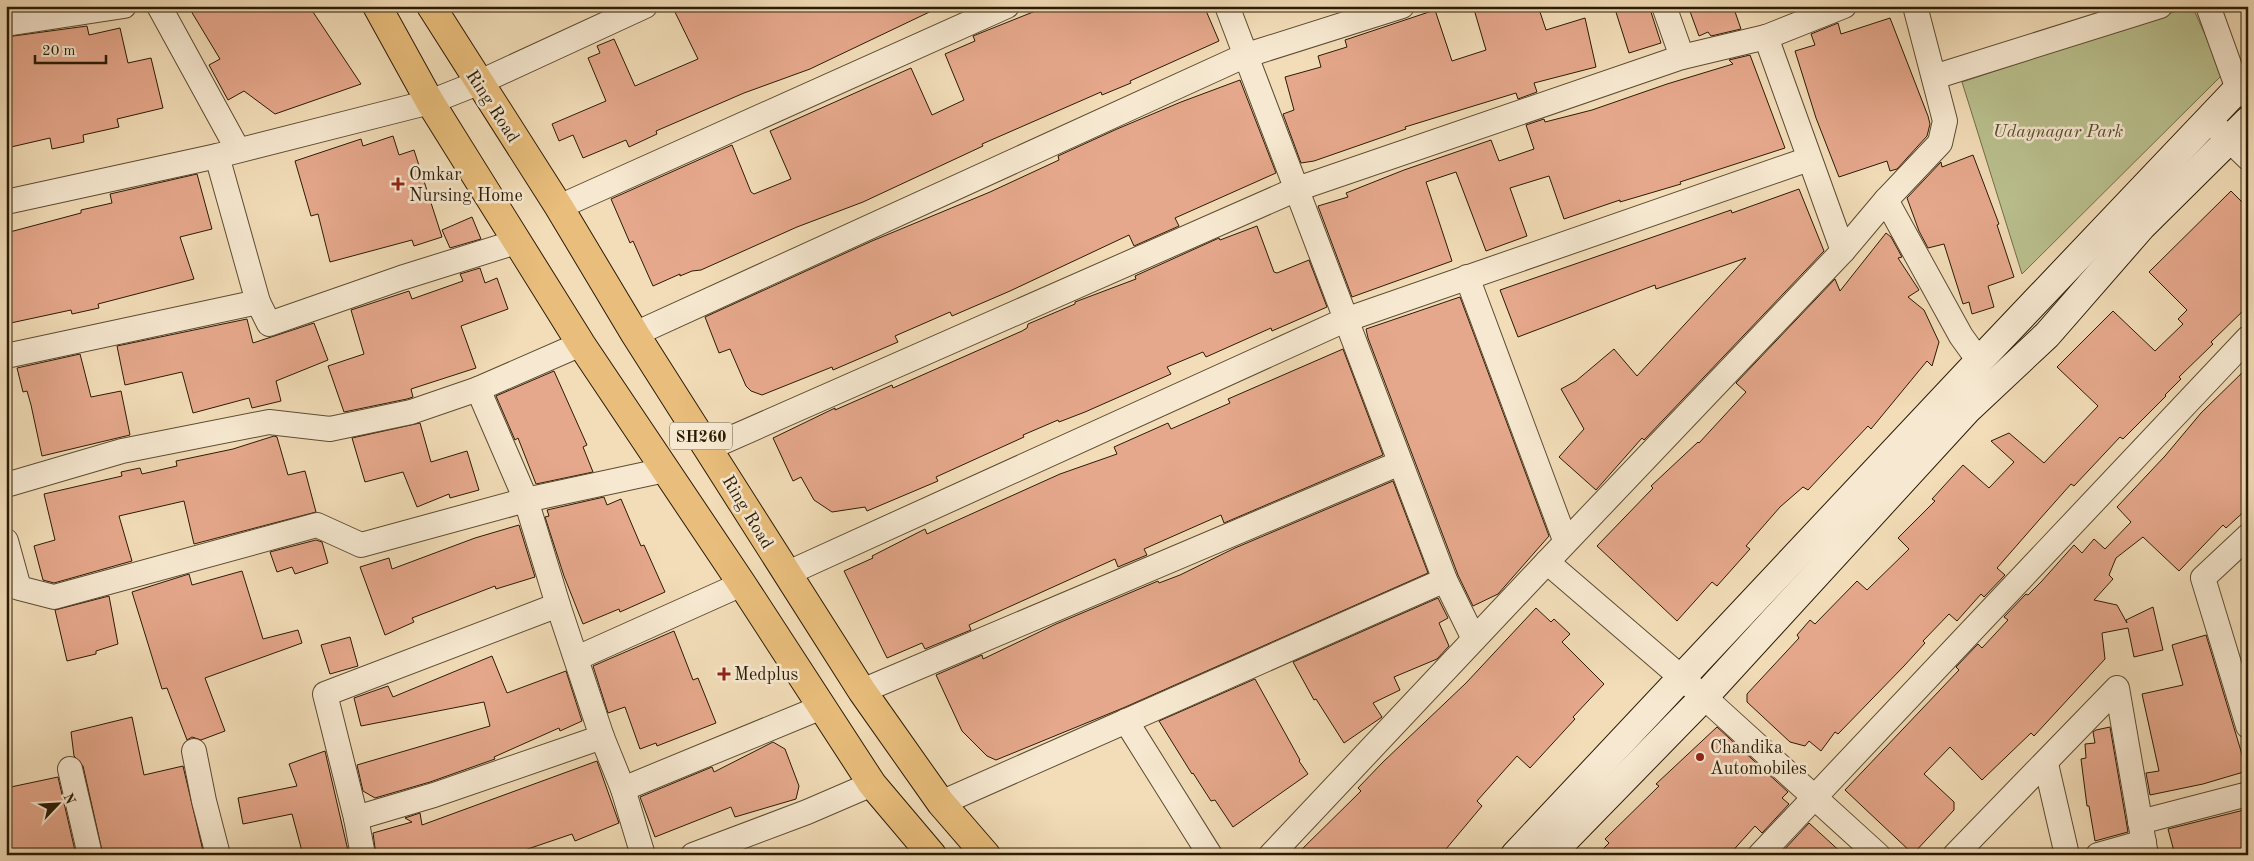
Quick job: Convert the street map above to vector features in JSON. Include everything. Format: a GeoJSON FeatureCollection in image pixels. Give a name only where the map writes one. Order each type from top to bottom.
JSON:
{"type":"FeatureCollection","features":[{"type":"Feature","properties":{"kind":"highway","name":"SH260"},"geometry":{"type":"LineString","coordinates":[[377,6],[430,102],[581,344],[742,584],[872,784],[932,855]]}},
{"type":"Feature","properties":{"kind":"highway","name":"Ring Road"},"geometry":{"type":"LineString","coordinates":[[431,6],[478,83],[559,207],[635,334],[862,692],[941,803],[986,855]]}},
{"type":"Feature","properties":{"kind":"main road"},"geometry":{"type":"LineString","coordinates":[[1516,855],[1979,361],[2208,120],[2244,88]]}},
{"type":"Feature","properties":{"kind":"main road"},"geometry":{"type":"LineString","coordinates":[[1550,855],[1704,697],[1967,410],[2047,335],[2142,226],[2242,140]]}},
{"type":"Feature","properties":{"kind":"street"},"geometry":{"type":"LineString","coordinates":[[6,24],[124,6]]}},
{"type":"Feature","properties":{"kind":"street"},"geometry":{"type":"LineString","coordinates":[[159,6],[227,153],[258,302],[269,324],[401,278],[516,242]]}},
{"type":"Feature","properties":{"kind":"street"},"geometry":{"type":"LineString","coordinates":[[6,202],[227,153],[430,102],[478,83],[645,6]]}},
{"type":"Feature","properties":{"kind":"street"},"geometry":{"type":"LineString","coordinates":[[559,207],[1007,6]]}},
{"type":"Feature","properties":{"kind":"street"},"geometry":{"type":"LineString","coordinates":[[1226,6],[1445,580],[1474,639]]}},
{"type":"Feature","properties":{"kind":"street"},"geometry":{"type":"LineString","coordinates":[[635,334],[1244,56],[1402,6]]}},
{"type":"Feature","properties":{"kind":"street"},"geometry":{"type":"LineString","coordinates":[[1664,6],[1682,57]]}},
{"type":"Feature","properties":{"kind":"street"},"geometry":{"type":"LineString","coordinates":[[709,448],[1297,189],[1682,57],[1766,36],[1810,12],[1844,6]]}},
{"type":"Feature","properties":{"kind":"street"},"geometry":{"type":"LineString","coordinates":[[1271,855],[1565,540],[1843,251],[1886,200],[1940,143],[1945,121],[1915,6]]}},
{"type":"Feature","properties":{"kind":"street"},"geometry":{"type":"LineString","coordinates":[[1934,77],[2160,6]]}},
{"type":"Feature","properties":{"kind":"street"},"geometry":{"type":"LineString","coordinates":[[2208,6],[2244,88]]}},
{"type":"Feature","properties":{"kind":"street"},"geometry":{"type":"LineString","coordinates":[[1766,36],[1843,251]]}},
{"type":"Feature","properties":{"kind":"street"},"geometry":{"type":"LineString","coordinates":[[2208,120],[2242,140]]}},
{"type":"Feature","properties":{"kind":"street"},"geometry":{"type":"LineString","coordinates":[[786,574],[1345,320],[1809,160]]}},
{"type":"Feature","properties":{"kind":"street"},"geometry":{"type":"LineString","coordinates":[[1886,200],[1961,336],[1979,361]]}},
{"type":"Feature","properties":{"kind":"street"},"geometry":{"type":"LineString","coordinates":[[1467,277],[1565,540]]}},
{"type":"Feature","properties":{"kind":"street"},"geometry":{"type":"LineString","coordinates":[[6,356],[258,302]]}},
{"type":"Feature","properties":{"kind":"street"},"geometry":{"type":"LineString","coordinates":[[1760,855],[2248,338]]}},
{"type":"Feature","properties":{"kind":"street"},"geometry":{"type":"LineString","coordinates":[[6,485],[122,451],[270,422],[330,429],[412,412],[478,389],[581,344]]}},
{"type":"Feature","properties":{"kind":"street"},"geometry":{"type":"LineString","coordinates":[[478,389],[526,500],[558,605],[602,737],[623,789],[641,854]]}},
{"type":"Feature","properties":{"kind":"street"},"geometry":{"type":"LineString","coordinates":[[862,692],[1400,463]]}},
{"type":"Feature","properties":{"kind":"street"},"geometry":{"type":"LineString","coordinates":[[6,541],[13,589],[54,597],[316,525],[361,545],[526,500],[665,470]]}},
{"type":"Feature","properties":{"kind":"street"},"geometry":{"type":"LineString","coordinates":[[2248,536],[2203,578],[2248,726]]}},
{"type":"Feature","properties":{"kind":"street"},"geometry":{"type":"LineString","coordinates":[[1546,562],[1704,697],[1878,855]]}},
{"type":"Feature","properties":{"kind":"street"},"geometry":{"type":"LineString","coordinates":[[941,803],[1445,580]]}},
{"type":"Feature","properties":{"kind":"street"},"geometry":{"type":"LineString","coordinates":[[577,658],[742,584]]}},
{"type":"Feature","properties":{"kind":"street"},"geometry":{"type":"LineString","coordinates":[[362,855],[356,818],[326,694],[558,605]]}},
{"type":"Feature","properties":{"kind":"street"},"geometry":{"type":"LineString","coordinates":[[1956,855],[2046,764],[2117,688],[2143,840]]}},
{"type":"Feature","properties":{"kind":"street"},"geometry":{"type":"LineString","coordinates":[[623,789],[822,707]]}},
{"type":"Feature","properties":{"kind":"street"},"geometry":{"type":"LineString","coordinates":[[1126,721],[1210,855]]}},
{"type":"Feature","properties":{"kind":"street"},"geometry":{"type":"LineString","coordinates":[[356,818],[434,795],[602,737]]}},
{"type":"Feature","properties":{"kind":"street"},"geometry":{"type":"LineString","coordinates":[[194,751],[218,855]]}},
{"type":"Feature","properties":{"kind":"street"},"geometry":{"type":"LineString","coordinates":[[2046,764],[2067,855]]}},
{"type":"Feature","properties":{"kind":"street"},"geometry":{"type":"LineString","coordinates":[[70,769],[90,855]]}},
{"type":"Feature","properties":{"kind":"street"},"geometry":{"type":"LineString","coordinates":[[693,855],[798,816],[872,784]]}},
{"type":"Feature","properties":{"kind":"street"},"geometry":{"type":"LineString","coordinates":[[2098,855],[2143,840],[2248,794]]}},
{"type":"Feature","properties":{"kind":"green space","name":"Udaynagar Park"},"geometry":{"type":"Polygon","coordinates":[[[2192,6],[2223,74],[2022,274],[1962,82],[2192,6]]]}},
{"type":"Feature","properties":{"kind":"building"},"geometry":{"type":"Polygon","coordinates":[[[188,6],[309,6],[361,84],[275,114],[244,91],[228,100],[209,65],[220,59],[188,6]]]}},
{"type":"Feature","properties":{"kind":"building"},"geometry":{"type":"Polygon","coordinates":[[[672,6],[942,6],[810,69],[744,93],[656,131],[657,134],[629,147],[626,140],[583,158],[573,135],[559,141],[552,124],[606,101],[588,58],[600,53],[597,46],[614,39],[635,86],[698,59],[672,6]]]}},
{"type":"Feature","properties":{"kind":"building"},"geometry":{"type":"Polygon","coordinates":[[[1048,6],[1204,6],[1219,41],[1130,81],[1131,83],[1102,95],[1101,92],[982,144],[983,146],[863,202],[797,227],[701,270],[692,271],[680,276],[680,274],[653,286],[633,241],[630,243],[611,199],[732,145],[751,192],[754,194],[791,179],[770,131],[911,68],[932,115],[964,100],[945,54],[975,41],[973,36],[1048,6]]]}},
{"type":"Feature","properties":{"kind":"building"},"geometry":{"type":"Polygon","coordinates":[[[1473,6],[1538,6],[1546,30],[1585,18],[1596,67],[1534,83],[1537,92],[1518,99],[1516,93],[1405,127],[1406,129],[1314,161],[1301,163],[1283,114],[1294,110],[1285,77],[1321,67],[1318,56],[1347,47],[1345,40],[1435,10],[1452,61],[1486,50],[1473,6]]]}},
{"type":"Feature","properties":{"kind":"building"},"geometry":{"type":"Polygon","coordinates":[[[1614,6],[1649,6],[1661,43],[1629,53],[1614,6]]]}},
{"type":"Feature","properties":{"kind":"building"},"geometry":{"type":"Polygon","coordinates":[[[1688,6],[1733,6],[1741,29],[1711,36],[1708,32],[1699,36],[1688,6]]]}},
{"type":"Feature","properties":{"kind":"building"},"geometry":{"type":"Polygon","coordinates":[[[1890,18],[1928,116],[1930,124],[1927,136],[1897,169],[1890,171],[1887,161],[1839,177],[1816,118],[1795,51],[1815,45],[1811,34],[1838,23],[1841,34],[1890,18]]]}},
{"type":"Feature","properties":{"kind":"building"},"geometry":{"type":"Polygon","coordinates":[[[87,26],[89,35],[120,28],[128,63],[151,58],[163,108],[117,119],[119,127],[83,135],[84,142],[52,149],[50,138],[11,147],[6,123],[6,37],[87,26]]]}},
{"type":"Feature","properties":{"kind":"building"},"geometry":{"type":"Polygon","coordinates":[[[1750,55],[1785,148],[1680,182],[1681,184],[1620,202],[1620,200],[1564,219],[1549,176],[1510,188],[1527,236],[1486,251],[1456,172],[1426,182],[1452,261],[1352,297],[1318,206],[1348,197],[1346,193],[1404,170],[1491,140],[1499,161],[1534,149],[1526,125],[1544,119],[1545,122],[1592,110],[1733,64],[1729,60],[1750,55]]]}},
{"type":"Feature","properties":{"kind":"building"},"geometry":{"type":"Polygon","coordinates":[[[1240,80],[1276,173],[1175,218],[1179,226],[1134,246],[1129,235],[1010,291],[952,316],[950,312],[895,336],[898,342],[833,370],[832,367],[762,395],[751,391],[746,386],[730,349],[719,353],[705,317],[872,241],[990,192],[1059,160],[1058,156],[1117,129],[1240,80]]]}},
{"type":"Feature","properties":{"kind":"building"},"geometry":{"type":"Polygon","coordinates":[[[393,136],[399,155],[414,150],[442,237],[414,246],[412,240],[330,262],[318,214],[311,216],[295,161],[361,139],[363,146],[393,136]]]}},
{"type":"Feature","properties":{"kind":"building"},"geometry":{"type":"Polygon","coordinates":[[[1973,155],[1999,224],[1997,225],[2014,277],[1988,286],[1994,307],[1972,314],[1969,302],[1963,304],[1944,244],[1928,248],[1919,231],[1907,198],[1941,162],[1942,167],[1973,155]]]}},
{"type":"Feature","properties":{"kind":"building"},"geometry":{"type":"Polygon","coordinates":[[[197,174],[212,229],[180,237],[194,279],[98,304],[99,308],[72,314],[71,310],[6,324],[6,233],[81,213],[81,210],[112,203],[110,194],[197,174]]]}},
{"type":"Feature","properties":{"kind":"building"},"geometry":{"type":"Polygon","coordinates":[[[1799,189],[1824,251],[1644,440],[1642,438],[1596,490],[1559,457],[1584,429],[1561,389],[1576,381],[1614,349],[1637,376],[1746,258],[1656,289],[1655,285],[1518,337],[1500,290],[1731,210],[1732,213],[1799,189]]]}},
{"type":"Feature","properties":{"kind":"building"},"geometry":{"type":"Polygon","coordinates":[[[2231,191],[2248,208],[2248,306],[2179,377],[2181,379],[2166,396],[2123,439],[2120,437],[2074,486],[2071,484],[1997,568],[2005,575],[1984,597],[1981,594],[1957,621],[1949,614],[1923,641],[1925,643],[1904,666],[1838,734],[1835,732],[1821,751],[1809,741],[1805,746],[1790,742],[1747,702],[1747,694],[1799,638],[1797,635],[1810,620],[1815,624],[1857,581],[1867,590],[1909,549],[1898,538],[1935,501],[1932,499],[1963,465],[1989,488],[2014,462],[1991,441],[2009,433],[2044,463],[2098,406],[2057,367],[2113,311],[2155,351],[2183,324],[2178,319],[2187,310],[2149,272],[2231,191]]]}},
{"type":"Feature","properties":{"kind":"building"},"geometry":{"type":"Polygon","coordinates":[[[472,217],[481,239],[450,248],[442,230],[472,217]]]}},
{"type":"Feature","properties":{"kind":"building"},"geometry":{"type":"Polygon","coordinates":[[[1257,226],[1274,272],[1277,273],[1309,260],[1327,307],[1272,331],[1271,328],[1206,357],[1203,352],[1167,367],[1171,374],[1085,412],[1059,422],[1058,420],[1023,435],[1024,437],[936,477],[938,481],[867,511],[865,507],[832,512],[814,500],[801,477],[793,481],[773,438],[835,408],[835,410],[892,385],[893,388],[1022,331],[1027,328],[1028,324],[1075,304],[1075,302],[1136,279],[1135,276],[1219,238],[1220,240],[1257,226]]]}},
{"type":"Feature","properties":{"kind":"building"},"geometry":{"type":"Polygon","coordinates":[[[1886,233],[1891,237],[1902,257],[1898,258],[1919,290],[1908,297],[1924,310],[1939,342],[1932,366],[1927,361],[1871,429],[1868,426],[1808,490],[1803,487],[1780,507],[1746,546],[1750,549],[1717,586],[1712,582],[1677,621],[1597,546],[1653,488],[1651,486],[1699,443],[1746,392],[1736,383],[1835,279],[1840,291],[1886,233]]]}},
{"type":"Feature","properties":{"kind":"building"},"geometry":{"type":"Polygon","coordinates":[[[480,268],[485,283],[497,278],[508,309],[461,326],[476,368],[411,389],[413,397],[407,399],[344,412],[328,366],[364,354],[351,310],[409,291],[412,299],[463,281],[460,274],[480,268]]]}},
{"type":"Feature","properties":{"kind":"building"},"geometry":{"type":"Polygon","coordinates":[[[1460,297],[1549,536],[1498,594],[1473,606],[1458,575],[1366,329],[1460,297]]]}},
{"type":"Feature","properties":{"kind":"building"},"geometry":{"type":"Polygon","coordinates":[[[247,319],[253,343],[314,323],[328,360],[276,381],[281,401],[252,408],[249,398],[193,413],[182,372],[125,385],[117,346],[247,319]]]}},
{"type":"Feature","properties":{"kind":"building"},"geometry":{"type":"Polygon","coordinates":[[[1343,349],[1383,455],[1224,523],[1221,515],[1144,549],[1147,555],[1118,567],[1115,559],[969,625],[971,630],[925,649],[922,643],[887,658],[844,571],[873,558],[872,556],[925,529],[927,534],[1060,474],[1117,454],[1114,447],[1168,423],[1171,429],[1230,403],[1228,399],[1343,349]]]}},
{"type":"Feature","properties":{"kind":"building"},"geometry":{"type":"Polygon","coordinates":[[[80,354],[91,397],[121,391],[130,435],[42,456],[31,405],[27,391],[23,392],[17,368],[80,354]]]}},
{"type":"Feature","properties":{"kind":"building"},"geometry":{"type":"Polygon","coordinates":[[[2248,367],[2248,508],[2226,528],[2223,525],[2179,571],[2143,537],[2116,558],[2109,575],[2113,579],[2094,600],[2117,605],[2127,623],[2126,620],[2153,607],[2163,650],[2134,657],[2128,628],[2102,633],[2105,659],[2034,736],[2031,733],[1982,780],[1950,747],[1924,774],[1954,802],[1954,810],[1913,854],[1845,790],[1959,670],[1956,667],[1978,644],[1982,648],[2008,620],[2004,617],[2026,594],[2028,595],[2041,582],[2074,545],[2082,553],[2094,539],[2105,549],[2131,522],[2117,507],[2165,456],[2201,413],[2248,367]]]}},
{"type":"Feature","properties":{"kind":"building"},"geometry":{"type":"Polygon","coordinates":[[[554,371],[587,445],[583,447],[593,472],[536,484],[518,438],[515,440],[496,396],[554,371]]]}},
{"type":"Feature","properties":{"kind":"building"},"geometry":{"type":"Polygon","coordinates":[[[420,423],[431,462],[467,451],[479,490],[450,498],[449,494],[417,507],[403,472],[365,482],[352,438],[420,423]]]}},
{"type":"Feature","properties":{"kind":"building"},"geometry":{"type":"Polygon","coordinates":[[[274,436],[277,437],[288,475],[305,471],[316,512],[194,544],[184,501],[119,516],[132,561],[54,583],[43,580],[34,546],[55,540],[44,494],[122,476],[121,472],[140,468],[142,474],[177,466],[176,461],[233,449],[274,436]]]}},
{"type":"Feature","properties":{"kind":"building"},"geometry":{"type":"Polygon","coordinates":[[[1393,481],[1428,573],[1123,708],[996,760],[987,756],[962,731],[936,675],[982,655],[983,659],[1056,624],[1158,581],[1159,583],[1180,575],[1235,548],[1393,481]]]}},
{"type":"Feature","properties":{"kind":"building"},"geometry":{"type":"Polygon","coordinates":[[[604,497],[607,505],[621,499],[641,546],[644,545],[665,592],[620,612],[619,609],[583,624],[564,576],[545,517],[549,516],[547,510],[604,497]]]}},
{"type":"Feature","properties":{"kind":"building"},"geometry":{"type":"Polygon","coordinates":[[[519,525],[535,577],[496,589],[495,586],[412,618],[414,622],[385,635],[360,567],[389,558],[392,569],[475,538],[519,525]]]}},
{"type":"Feature","properties":{"kind":"building"},"geometry":{"type":"Polygon","coordinates":[[[316,540],[322,542],[328,563],[295,574],[292,567],[277,572],[270,552],[316,540]]]}},
{"type":"Feature","properties":{"kind":"building"},"geometry":{"type":"Polygon","coordinates":[[[242,571],[263,639],[298,630],[302,643],[205,678],[225,731],[201,740],[192,737],[187,740],[167,688],[162,689],[132,592],[189,574],[192,585],[242,571]]]}},
{"type":"Feature","properties":{"kind":"building"},"geometry":{"type":"Polygon","coordinates":[[[109,596],[118,644],[96,651],[96,654],[67,661],[55,610],[109,596]]]}},
{"type":"Feature","properties":{"kind":"building"},"geometry":{"type":"Polygon","coordinates":[[[1438,598],[1448,618],[1439,623],[1449,646],[1437,659],[1394,677],[1400,690],[1373,703],[1382,717],[1344,743],[1316,699],[1314,700],[1293,662],[1438,598]]]}},
{"type":"Feature","properties":{"kind":"building"},"geometry":{"type":"Polygon","coordinates":[[[1536,608],[1551,622],[1554,619],[1570,634],[1562,642],[1604,684],[1530,768],[1517,756],[1477,801],[1482,806],[1441,855],[1296,855],[1361,791],[1358,788],[1383,762],[1466,683],[1536,608]]]}},
{"type":"Feature","properties":{"kind":"building"},"geometry":{"type":"Polygon","coordinates":[[[674,631],[693,680],[698,678],[716,723],[657,746],[656,743],[640,749],[625,707],[608,713],[593,666],[674,631]]]}},
{"type":"Feature","properties":{"kind":"building"},"geometry":{"type":"Polygon","coordinates":[[[2206,635],[2247,771],[2203,784],[2150,795],[2146,773],[2159,771],[2142,694],[2183,685],[2172,645],[2206,635]]]}},
{"type":"Feature","properties":{"kind":"building"},"geometry":{"type":"Polygon","coordinates":[[[350,637],[358,666],[330,674],[321,645],[350,637]]]}},
{"type":"Feature","properties":{"kind":"building"},"geometry":{"type":"Polygon","coordinates":[[[492,656],[507,693],[566,671],[582,721],[560,731],[559,728],[494,757],[495,759],[430,782],[375,798],[363,791],[357,765],[490,726],[484,702],[361,726],[354,698],[388,686],[393,697],[492,656]]]}},
{"type":"Feature","properties":{"kind":"building"},"geometry":{"type":"Polygon","coordinates":[[[1255,679],[1299,761],[1308,774],[1233,827],[1215,800],[1211,801],[1192,774],[1159,721],[1255,679]]]}},
{"type":"Feature","properties":{"kind":"building"},"geometry":{"type":"Polygon","coordinates":[[[132,717],[144,775],[183,766],[204,855],[103,855],[83,766],[74,756],[71,732],[132,717]]]}},
{"type":"Feature","properties":{"kind":"building"},"geometry":{"type":"Polygon","coordinates":[[[1717,727],[1788,792],[1782,798],[1789,804],[1762,833],[1755,826],[1729,855],[1597,855],[1609,843],[1605,839],[1659,786],[1656,784],[1717,727]]]}},
{"type":"Feature","properties":{"kind":"building"},"geometry":{"type":"Polygon","coordinates":[[[2110,727],[2128,832],[2095,841],[2089,806],[2087,806],[2081,759],[2086,758],[2085,744],[2095,743],[2093,732],[2110,727]]]}},
{"type":"Feature","properties":{"kind":"building"},"geometry":{"type":"Polygon","coordinates":[[[773,742],[785,749],[799,786],[796,799],[735,817],[731,807],[655,837],[640,797],[712,767],[714,772],[773,742]]]}},
{"type":"Feature","properties":{"kind":"building"},"geometry":{"type":"Polygon","coordinates":[[[325,751],[349,855],[303,855],[292,814],[243,824],[238,798],[297,786],[289,764],[325,751]]]}},
{"type":"Feature","properties":{"kind":"building"},"geometry":{"type":"Polygon","coordinates":[[[597,761],[619,823],[575,841],[572,834],[510,855],[376,855],[373,833],[412,822],[405,818],[420,813],[422,825],[597,761]]]}},
{"type":"Feature","properties":{"kind":"building"},"geometry":{"type":"Polygon","coordinates":[[[58,777],[76,855],[6,855],[6,788],[58,777]]]}},
{"type":"Feature","properties":{"kind":"building"},"geometry":{"type":"Polygon","coordinates":[[[2248,809],[2248,855],[2175,855],[2168,829],[2248,809]]]}},
{"type":"Feature","properties":{"kind":"building"},"geometry":{"type":"Polygon","coordinates":[[[1809,823],[1844,855],[1787,855],[1783,851],[1809,823]]]}},
{"type":"Feature","properties":{"kind":"place","name":"Omkar Nursing Home"},"geometry":{"type":"Point","coordinates":[398,184]}},
{"type":"Feature","properties":{"kind":"place","name":"Medplus"},"geometry":{"type":"Point","coordinates":[724,674]}},
{"type":"Feature","properties":{"kind":"place","name":"Chandika Automobiles"},"geometry":{"type":"Point","coordinates":[1700,757]}}]}
